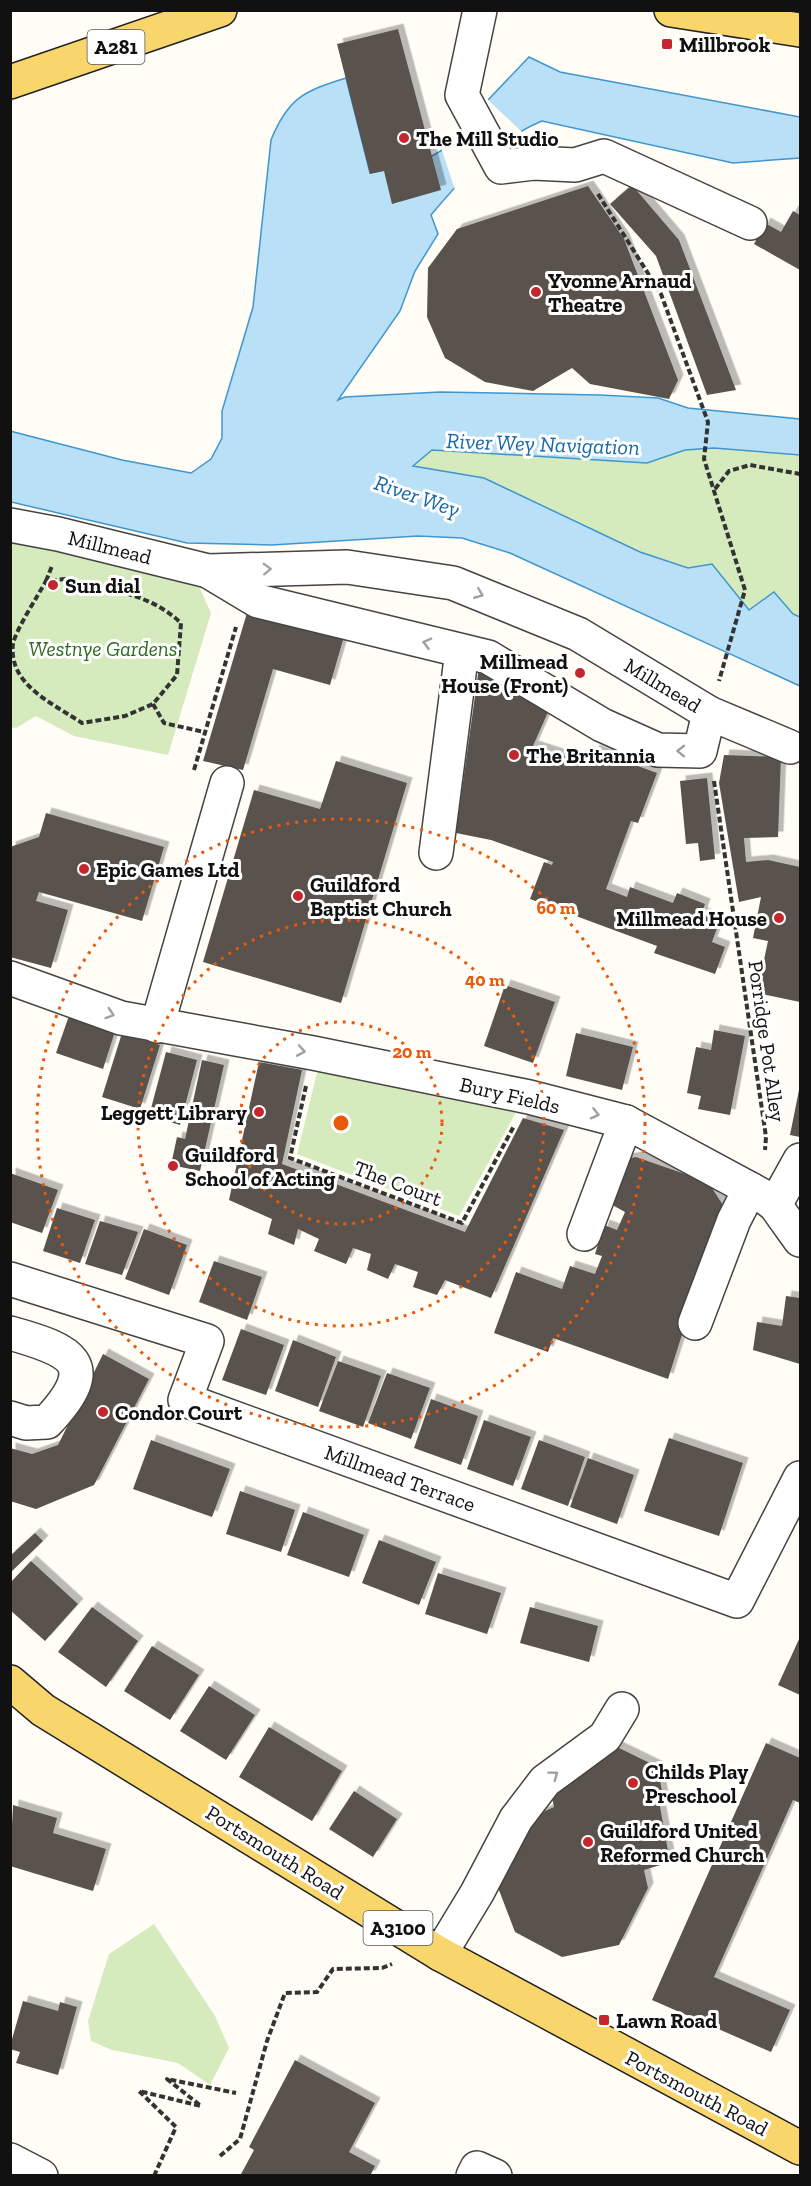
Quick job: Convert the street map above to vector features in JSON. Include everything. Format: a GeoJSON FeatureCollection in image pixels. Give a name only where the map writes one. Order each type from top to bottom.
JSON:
{"type":"FeatureCollection","features":[{"type":"Feature","properties":{"kind":"main road","name":"A281"},"geometry":{"type":"LineString","coordinates":[[10,82],[220,10]]}},
{"type":"Feature","properties":{"kind":"main road"},"geometry":{"type":"LineString","coordinates":[[671,10],[801,30]]}},
{"type":"Feature","properties":{"kind":"main road","name":"Portsmouth Road"},"geometry":{"type":"LineString","coordinates":[[10,1682],[43,1710],[440,1954],[801,2148]]}},
{"type":"Feature","properties":{"kind":"street"},"geometry":{"type":"LineString","coordinates":[[480,10],[462,95],[501,167],[534,163],[575,165],[604,156],[750,223]]}},
{"type":"Feature","properties":{"kind":"street","name":"Millmead"},"geometry":{"type":"LineString","coordinates":[[10,525],[58,534],[208,572],[258,601],[488,657],[602,725],[658,750],[700,751],[709,713],[578,634],[453,583],[347,567],[208,572]]}},
{"type":"Feature","properties":{"kind":"street"},"geometry":{"type":"LineString","coordinates":[[436,853],[462,651]]}},
{"type":"Feature","properties":{"kind":"street"},"geometry":{"type":"LineString","coordinates":[[709,713],[790,747]]}},
{"type":"Feature","properties":{"kind":"street"},"geometry":{"type":"LineString","coordinates":[[157,1026],[228,783]]}},
{"type":"Feature","properties":{"kind":"street","name":"Bury Fields"},"geometry":{"type":"LineString","coordinates":[[10,978],[121,1018],[313,1053],[529,1097],[626,1122],[762,1197],[801,1240]]}},
{"type":"Feature","properties":{"kind":"street"},"geometry":{"type":"LineString","coordinates":[[584,1234],[626,1122]]}},
{"type":"Feature","properties":{"kind":"street"},"geometry":{"type":"LineString","coordinates":[[695,1323],[734,1220],[801,1160]]}},
{"type":"Feature","properties":{"kind":"street","name":"Millmead Terrace"},"geometry":{"type":"LineString","coordinates":[[10,1278],[207,1341],[185,1400],[737,1601],[801,1478]]}},
{"type":"Feature","properties":{"kind":"street"},"geometry":{"type":"LineString","coordinates":[[10,1333],[54,1345],[72,1358],[76,1374],[66,1401],[47,1422],[26,1422],[10,1418]]}},
{"type":"Feature","properties":{"kind":"street"},"geometry":{"type":"LineString","coordinates":[[440,1954],[477,1893],[516,1819],[545,1781],[605,1737],[622,1709]]}},
{"type":"Feature","properties":{"kind":"street"},"geometry":{"type":"LineString","coordinates":[[10,2160],[41,2175]]}},
{"type":"Feature","properties":{"kind":"street"},"geometry":{"type":"LineString","coordinates":[[473,2175],[477,2168],[495,2175]]}},
{"type":"Feature","properties":{"kind":"path"},"geometry":{"type":"LineString","coordinates":[[575,165],[606,203],[661,294],[708,422],[704,459],[745,590],[724,662]]}},
{"type":"Feature","properties":{"kind":"path"},"geometry":{"type":"LineString","coordinates":[[715,489],[729,471],[750,465],[801,474]]}},
{"type":"Feature","properties":{"kind":"path"},"geometry":{"type":"LineString","coordinates":[[65,579],[133,594],[166,610],[181,623],[177,675],[153,704],[125,717],[82,723],[39,696],[17,673],[13,643],[46,581],[65,579]]}},
{"type":"Feature","properties":{"kind":"path"},"geometry":{"type":"LineString","coordinates":[[153,704],[164,723],[204,732]]}},
{"type":"Feature","properties":{"kind":"path","name":"Porridge Pot Alley"},"geometry":{"type":"LineString","coordinates":[[700,751],[714,775],[766,1137],[762,1197]]}},
{"type":"Feature","properties":{"kind":"path","name":"The Court"},"geometry":{"type":"LineString","coordinates":[[313,1053],[290,1158],[462,1223],[529,1097]]}},
{"type":"Feature","properties":{"kind":"path"},"geometry":{"type":"LineString","coordinates":[[220,2156],[240,2139],[267,2041],[285,1993],[317,1992],[333,1969],[382,1968],[393,1964]]}},
{"type":"Feature","properties":{"kind":"path"},"geometry":{"type":"LineString","coordinates":[[154,2175],[176,2127],[139,2091],[201,2106],[167,2079],[236,2092]]}},
{"type":"Feature","properties":{"kind":"green space"},"geometry":{"type":"Polygon","coordinates":[[[714,448],[800,455],[800,617],[793,614],[774,593],[749,610],[712,564],[688,568],[640,552],[484,478],[413,466],[432,450],[646,463],[685,450],[714,448]]]}},
{"type":"Feature","properties":{"kind":"green space","name":"Westnye Gardens"},"geometry":{"type":"Polygon","coordinates":[[[10,536],[195,578],[211,613],[168,755],[74,736],[36,716],[16,728],[11,727],[10,536]]]}},
{"type":"Feature","properties":{"kind":"green space"},"geometry":{"type":"Polygon","coordinates":[[[318,1069],[516,1112],[459,1216],[297,1154],[318,1069]]]}},
{"type":"Feature","properties":{"kind":"green space"},"geometry":{"type":"Polygon","coordinates":[[[154,1924],[215,2016],[229,2048],[210,2085],[178,2063],[112,2050],[91,2041],[88,2021],[109,1954],[154,1924]]]}},
{"type":"Feature","properties":{"kind":"water"},"geometry":{"type":"Polygon","coordinates":[[[529,57],[560,72],[800,117],[800,158],[733,163],[542,121],[526,129],[510,138],[481,161],[431,215],[438,234],[415,271],[400,311],[338,400],[345,397],[440,392],[600,395],[658,398],[688,408],[800,419],[800,455],[714,448],[685,450],[647,463],[432,450],[413,466],[484,478],[640,552],[688,568],[712,564],[749,610],[774,592],[793,614],[800,617],[800,686],[510,553],[462,538],[418,536],[272,545],[187,543],[11,502],[10,431],[122,460],[191,473],[211,459],[222,438],[222,411],[253,307],[271,140],[284,114],[299,98],[319,87],[346,78],[370,173],[432,156],[463,138],[488,100],[529,57]]]}},
{"type":"Feature","properties":{"kind":"pier"},"geometry":{"type":"Polygon","coordinates":[[[486,98],[522,132],[455,190],[441,147],[461,136],[486,98]]]}},
{"type":"Feature","properties":{"kind":"building"},"geometry":{"type":"Polygon","coordinates":[[[398,29],[441,190],[392,204],[384,171],[370,174],[337,44],[398,29]]]}},
{"type":"Feature","properties":{"kind":"building"},"geometry":{"type":"Polygon","coordinates":[[[632,185],[679,240],[736,390],[707,395],[656,256],[610,204],[632,185]]]}},
{"type":"Feature","properties":{"kind":"building","name":"Yvonne Arnaud Theatre"},"geometry":{"type":"Polygon","coordinates":[[[588,186],[624,239],[678,380],[669,399],[590,384],[572,368],[533,391],[485,382],[445,358],[427,317],[428,268],[457,229],[588,186]]]}},
{"type":"Feature","properties":{"kind":"building"},"geometry":{"type":"Polygon","coordinates":[[[793,211],[800,215],[800,270],[754,244],[765,223],[781,232],[793,211]]]}},
{"type":"Feature","properties":{"kind":"building"},"geometry":{"type":"Polygon","coordinates":[[[249,606],[345,633],[330,685],[273,669],[243,770],[203,761],[249,606]]]}},
{"type":"Feature","properties":{"kind":"building"},"geometry":{"type":"Polygon","coordinates":[[[479,667],[552,703],[533,746],[589,764],[594,750],[657,773],[638,823],[631,821],[606,889],[627,897],[630,887],[673,903],[677,893],[705,904],[702,913],[720,920],[712,942],[725,947],[715,974],[654,953],[657,946],[530,899],[544,862],[552,865],[553,862],[491,840],[456,833],[479,667]]]}},
{"type":"Feature","properties":{"kind":"building"},"geometry":{"type":"Polygon","coordinates":[[[724,755],[781,757],[778,837],[744,838],[746,862],[768,860],[800,867],[800,1002],[757,993],[768,941],[753,938],[761,897],[739,902],[719,783],[724,755]]]}},
{"type":"Feature","properties":{"kind":"building","name":"Guildford Baptist Church"},"geometry":{"type":"Polygon","coordinates":[[[336,761],[407,783],[341,1003],[203,962],[254,790],[320,809],[336,761]]]}},
{"type":"Feature","properties":{"kind":"building"},"geometry":{"type":"Polygon","coordinates":[[[707,778],[715,859],[700,861],[698,843],[686,844],[680,781],[707,778]]]}},
{"type":"Feature","properties":{"kind":"building","name":"Epic Games Ltd"},"geometry":{"type":"Polygon","coordinates":[[[46,813],[164,847],[142,921],[39,892],[36,901],[68,910],[51,968],[10,957],[10,847],[39,837],[46,813]]]}},
{"type":"Feature","properties":{"kind":"building"},"geometry":{"type":"Polygon","coordinates":[[[505,985],[555,1002],[533,1063],[484,1046],[505,985]]]}},
{"type":"Feature","properties":{"kind":"building"},"geometry":{"type":"Polygon","coordinates":[[[71,1010],[117,1025],[103,1069],[56,1053],[71,1010]]]}},
{"type":"Feature","properties":{"kind":"building"},"geometry":{"type":"Polygon","coordinates":[[[714,1030],[745,1036],[730,1115],[698,1109],[701,1096],[687,1093],[696,1047],[711,1050],[714,1030]]]}},
{"type":"Feature","properties":{"kind":"building"},"geometry":{"type":"Polygon","coordinates":[[[122,1033],[160,1045],[140,1109],[102,1097],[122,1033]]]}},
{"type":"Feature","properties":{"kind":"building"},"geometry":{"type":"Polygon","coordinates":[[[576,1033],[633,1047],[622,1090],[566,1076],[576,1033]]]}},
{"type":"Feature","properties":{"kind":"building"},"geometry":{"type":"Polygon","coordinates":[[[166,1052],[197,1060],[180,1125],[149,1116],[166,1052]]]}},
{"type":"Feature","properties":{"kind":"building"},"geometry":{"type":"Polygon","coordinates":[[[202,1060],[224,1065],[200,1171],[171,1165],[177,1137],[185,1139],[202,1060]]]}},
{"type":"Feature","properties":{"kind":"building"},"geometry":{"type":"Polygon","coordinates":[[[259,1062],[302,1070],[282,1164],[465,1232],[523,1118],[564,1130],[491,1298],[445,1280],[437,1295],[413,1287],[418,1272],[395,1264],[388,1279],[367,1270],[371,1254],[353,1248],[346,1264],[314,1251],[319,1239],[298,1229],[294,1245],[268,1234],[272,1219],[229,1200],[259,1062]]]}},
{"type":"Feature","properties":{"kind":"building"},"geometry":{"type":"Polygon","coordinates":[[[800,1090],[800,1137],[790,1135],[800,1090]]]}},
{"type":"Feature","properties":{"kind":"building"},"geometry":{"type":"Polygon","coordinates":[[[636,1157],[708,1182],[723,1205],[668,1379],[553,1338],[548,1352],[494,1333],[516,1272],[562,1289],[570,1266],[595,1274],[602,1256],[595,1254],[604,1225],[617,1230],[625,1212],[607,1202],[617,1161],[636,1157]]]}},
{"type":"Feature","properties":{"kind":"building"},"geometry":{"type":"Polygon","coordinates":[[[10,1173],[58,1190],[42,1233],[10,1222],[10,1173]]]}},
{"type":"Feature","properties":{"kind":"building"},"geometry":{"type":"Polygon","coordinates":[[[57,1208],[95,1220],[80,1263],[43,1251],[57,1208]]]}},
{"type":"Feature","properties":{"kind":"building"},"geometry":{"type":"Polygon","coordinates":[[[100,1221],[138,1232],[122,1275],[85,1264],[100,1221]]]}},
{"type":"Feature","properties":{"kind":"building"},"geometry":{"type":"Polygon","coordinates":[[[144,1229],[187,1245],[169,1295],[125,1279],[144,1229]]]}},
{"type":"Feature","properties":{"kind":"building"},"geometry":{"type":"Polygon","coordinates":[[[214,1261],[262,1277],[247,1320],[199,1302],[214,1261]]]}},
{"type":"Feature","properties":{"kind":"building"},"geometry":{"type":"Polygon","coordinates":[[[786,1296],[800,1298],[800,1364],[753,1350],[757,1322],[782,1326],[786,1296]]]}},
{"type":"Feature","properties":{"kind":"building"},"geometry":{"type":"Polygon","coordinates":[[[241,1329],[284,1345],[266,1395],[222,1380],[241,1329]]]}},
{"type":"Feature","properties":{"kind":"building"},"geometry":{"type":"Polygon","coordinates":[[[293,1340],[336,1357],[318,1407],[275,1391],[293,1340]]]}},
{"type":"Feature","properties":{"kind":"building","name":"Condor Court"},"geometry":{"type":"Polygon","coordinates":[[[103,1354],[149,1379],[94,1485],[36,1509],[10,1501],[10,1448],[32,1454],[58,1445],[103,1354]]]}},
{"type":"Feature","properties":{"kind":"building"},"geometry":{"type":"Polygon","coordinates":[[[338,1361],[381,1376],[363,1427],[319,1411],[338,1361]]]}},
{"type":"Feature","properties":{"kind":"building"},"geometry":{"type":"Polygon","coordinates":[[[387,1373],[430,1388],[411,1439],[368,1423],[387,1373]]]}},
{"type":"Feature","properties":{"kind":"building"},"geometry":{"type":"Polygon","coordinates":[[[431,1399],[478,1416],[461,1465],[414,1448],[431,1399]]]}},
{"type":"Feature","properties":{"kind":"building"},"geometry":{"type":"Polygon","coordinates":[[[484,1420],[531,1437],[513,1486],[467,1469],[484,1420]]]}},
{"type":"Feature","properties":{"kind":"building"},"geometry":{"type":"Polygon","coordinates":[[[669,1438],[743,1463],[719,1536],[644,1511],[669,1438]]]}},
{"type":"Feature","properties":{"kind":"building"},"geometry":{"type":"Polygon","coordinates":[[[151,1440],[230,1469],[212,1517],[133,1489],[151,1440]]]}},
{"type":"Feature","properties":{"kind":"building"},"geometry":{"type":"Polygon","coordinates":[[[539,1440],[585,1457],[568,1506],[521,1489],[539,1440]]]}},
{"type":"Feature","properties":{"kind":"building"},"geometry":{"type":"Polygon","coordinates":[[[588,1458],[634,1475],[617,1524],[570,1507],[588,1458]]]}},
{"type":"Feature","properties":{"kind":"building"},"geometry":{"type":"Polygon","coordinates":[[[240,1491],[295,1510],[281,1552],[226,1534],[240,1491]]]}},
{"type":"Feature","properties":{"kind":"building"},"geometry":{"type":"Polygon","coordinates":[[[303,1512],[364,1535],[349,1577],[287,1555],[303,1512]]]}},
{"type":"Feature","properties":{"kind":"building"},"geometry":{"type":"Polygon","coordinates":[[[35,1533],[43,1541],[10,1573],[10,1556],[35,1533]]]}},
{"type":"Feature","properties":{"kind":"building"},"geometry":{"type":"Polygon","coordinates":[[[379,1540],[436,1562],[419,1605],[362,1583],[379,1540]]]}},
{"type":"Feature","properties":{"kind":"building"},"geometry":{"type":"Polygon","coordinates":[[[31,1561],[78,1604],[45,1641],[10,1610],[10,1583],[31,1561]]]}},
{"type":"Feature","properties":{"kind":"building"},"geometry":{"type":"Polygon","coordinates":[[[438,1573],[501,1593],[487,1634],[425,1614],[438,1573]]]}},
{"type":"Feature","properties":{"kind":"building"},"geometry":{"type":"Polygon","coordinates":[[[92,1607],[138,1641],[106,1687],[58,1652],[92,1607]]]}},
{"type":"Feature","properties":{"kind":"building"},"geometry":{"type":"Polygon","coordinates":[[[530,1607],[598,1626],[589,1662],[520,1643],[530,1607]]]}},
{"type":"Feature","properties":{"kind":"building"},"geometry":{"type":"Polygon","coordinates":[[[800,1637],[800,1695],[778,1685],[800,1637]]]}},
{"type":"Feature","properties":{"kind":"building"},"geometry":{"type":"Polygon","coordinates":[[[152,1646],[199,1675],[170,1720],[124,1691],[152,1646]]]}},
{"type":"Feature","properties":{"kind":"building"},"geometry":{"type":"Polygon","coordinates":[[[209,1686],[255,1715],[226,1760],[180,1731],[209,1686]]]}},
{"type":"Feature","properties":{"kind":"building"},"geometry":{"type":"Polygon","coordinates":[[[269,1727],[342,1771],[312,1821],[239,1777],[269,1727]]]}},
{"type":"Feature","properties":{"kind":"building"},"geometry":{"type":"Polygon","coordinates":[[[766,1743],[800,1758],[800,1803],[793,1800],[714,1977],[790,2010],[771,2052],[652,2000],[766,1743]]]}},
{"type":"Feature","properties":{"kind":"building","name":"Guildford United Reformed Church"},"geometry":{"type":"Polygon","coordinates":[[[617,1747],[658,1767],[663,1798],[659,1801],[670,1862],[644,1870],[648,1888],[619,1945],[562,1957],[515,1932],[494,1877],[520,1822],[554,1807],[549,1783],[617,1747]]]}},
{"type":"Feature","properties":{"kind":"building"},"geometry":{"type":"Polygon","coordinates":[[[354,1791],[397,1819],[373,1857],[329,1829],[354,1791]]]}},
{"type":"Feature","properties":{"kind":"building"},"geometry":{"type":"Polygon","coordinates":[[[13,1805],[57,1818],[53,1833],[106,1849],[93,1891],[10,1866],[13,1805]]]}},
{"type":"Feature","properties":{"kind":"building"},"geometry":{"type":"Polygon","coordinates":[[[23,2001],[58,2011],[60,2002],[77,2007],[58,2075],[16,2063],[20,2052],[10,2049],[10,2046],[23,2001]]]}},
{"type":"Feature","properties":{"kind":"building"},"geometry":{"type":"Polygon","coordinates":[[[295,2060],[375,2103],[349,2152],[375,2166],[370,2176],[240,2176],[254,2150],[249,2147],[295,2060]]]}},
{"type":"Feature","properties":{"kind":"place","name":"Millbrook"},"geometry":{"type":"Point","coordinates":[667,44]}},
{"type":"Feature","properties":{"kind":"place","name":"The Mill Studio"},"geometry":{"type":"Point","coordinates":[404,138]}},
{"type":"Feature","properties":{"kind":"place","name":"Yvonne Arnaud Theatre"},"geometry":{"type":"Point","coordinates":[536,292]}},
{"type":"Feature","properties":{"kind":"place","name":"Sun dial"},"geometry":{"type":"Point","coordinates":[53,585]}},
{"type":"Feature","properties":{"kind":"place","name":"Millmead House (Front)"},"geometry":{"type":"Point","coordinates":[580,673]}},
{"type":"Feature","properties":{"kind":"place","name":"The Britannia"},"geometry":{"type":"Point","coordinates":[514,755]}},
{"type":"Feature","properties":{"kind":"place","name":"Epic Games Ltd"},"geometry":{"type":"Point","coordinates":[84,869]}},
{"type":"Feature","properties":{"kind":"place","name":"Guildford Baptist Church"},"geometry":{"type":"Point","coordinates":[298,896]}},
{"type":"Feature","properties":{"kind":"place","name":"Millmead House"},"geometry":{"type":"Point","coordinates":[779,918]}},
{"type":"Feature","properties":{"kind":"place","name":"Leggett Library"},"geometry":{"type":"Point","coordinates":[259,1112]}},
{"type":"Feature","properties":{"kind":"place","name":"Guildford School of Acting"},"geometry":{"type":"Point","coordinates":[173,1166]}},
{"type":"Feature","properties":{"kind":"place","name":"Condor Court"},"geometry":{"type":"Point","coordinates":[103,1412]}},
{"type":"Feature","properties":{"kind":"place","name":"Childs Play Preschool"},"geometry":{"type":"Point","coordinates":[633,1783]}},
{"type":"Feature","properties":{"kind":"place","name":"Guildford United Reformed Church"},"geometry":{"type":"Point","coordinates":[588,1842]}},
{"type":"Feature","properties":{"kind":"place","name":"Lawn Road"},"geometry":{"type":"Point","coordinates":[604,2020]}},
{"type":"Feature","properties":{"kind":"water label","name":"River Wey Navigation"},"geometry":{"type":"Point","coordinates":[543,444]}},
{"type":"Feature","properties":{"kind":"water label","name":"River Wey"},"geometry":{"type":"Point","coordinates":[417,496]}}]}
